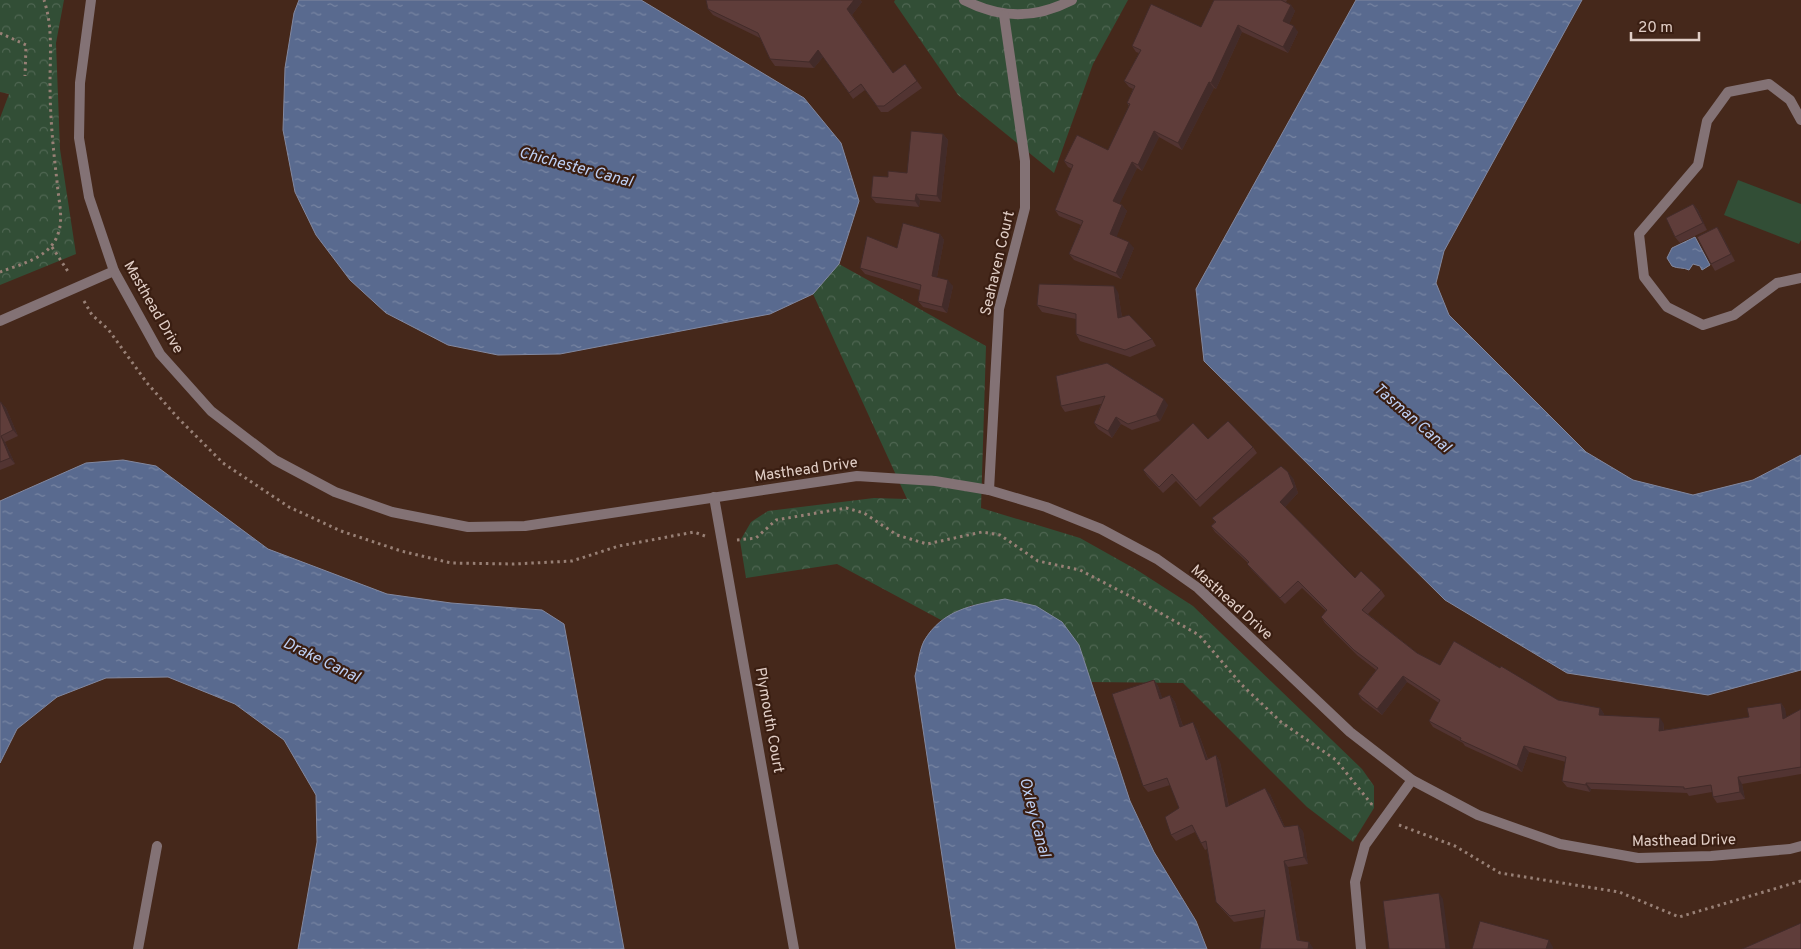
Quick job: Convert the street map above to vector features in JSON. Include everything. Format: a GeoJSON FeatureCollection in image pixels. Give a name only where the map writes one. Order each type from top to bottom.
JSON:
{"type":"FeatureCollection","features":[{"type":"Feature","properties":{"kind":"street","name":"Masthead Drive"},"geometry":{"type":"LineString","coordinates":[[91,0],[80,83],[79,138],[89,197],[114,271],[160,354],[211,411],[275,460],[335,492],[392,512],[468,527],[525,526],[857,476],[934,481],[989,490],[1046,507],[1101,529],[1157,559],[1198,588],[1350,732],[1412,780],[1478,815],[1560,844],[1638,858],[1710,856],[1790,849],[1801,846]]}},
{"type":"Feature","properties":{"kind":"street"},"geometry":{"type":"LineString","coordinates":[[964,0],[977,7],[1004,15],[1032,14],[1072,0]]}},
{"type":"Feature","properties":{"kind":"street","name":"Seahaven Court"},"geometry":{"type":"LineString","coordinates":[[989,490],[999,309],[1025,208],[1025,161],[1004,15]]}},
{"type":"Feature","properties":{"kind":"street"},"geometry":{"type":"LineString","coordinates":[[1801,120],[1790,100],[1769,84],[1728,92],[1707,121],[1698,165],[1639,234],[1644,277],[1667,307],[1703,325],[1734,315],[1778,283],[1801,278]]}},
{"type":"Feature","properties":{"kind":"street"},"geometry":{"type":"LineString","coordinates":[[0,321],[114,271]]}},
{"type":"Feature","properties":{"kind":"street","name":"Plymouth Court"},"geometry":{"type":"LineString","coordinates":[[714,498],[794,949]]}},
{"type":"Feature","properties":{"kind":"street"},"geometry":{"type":"LineString","coordinates":[[1361,949],[1356,882],[1365,845],[1412,780]]}},
{"type":"Feature","properties":{"kind":"street"},"geometry":{"type":"LineString","coordinates":[[138,949],[157,846]]}},
{"type":"Feature","properties":{"kind":"path"},"geometry":{"type":"LineString","coordinates":[[0,272],[44,254],[52,247],[58,234],[61,218],[51,132],[51,33],[44,0]]}},
{"type":"Feature","properties":{"kind":"path"},"geometry":{"type":"LineString","coordinates":[[0,33],[26,46],[25,76]]}},
{"type":"Feature","properties":{"kind":"path"},"geometry":{"type":"LineString","coordinates":[[52,247],[66,267],[92,316],[108,329],[146,383],[223,463],[289,507],[341,530],[401,551],[451,563],[514,564],[572,561],[619,546],[694,532],[722,542],[756,538],[776,520],[846,508],[864,513],[897,535],[927,544],[982,532],[1000,535],[1038,561],[1080,570],[1199,635],[1242,685],[1280,722],[1336,760],[1383,819],[1455,846],[1500,873],[1619,892],[1679,917],[1801,881]]}},
{"type":"Feature","properties":{"kind":"green space"},"geometry":{"type":"Polygon","coordinates":[[[0,0],[64,0],[56,43],[60,149],[76,254],[0,285],[0,118],[9,94],[0,92],[0,0]]]}},
{"type":"Feature","properties":{"kind":"green space"},"geometry":{"type":"Polygon","coordinates":[[[895,0],[1128,0],[1093,64],[1054,173],[958,95],[894,2],[895,0]]]}},
{"type":"Feature","properties":{"kind":"green space"},"geometry":{"type":"Polygon","coordinates":[[[1738,180],[1801,204],[1801,240],[1799,244],[1724,215],[1738,180]]]}},
{"type":"Feature","properties":{"kind":"green space"},"geometry":{"type":"Polygon","coordinates":[[[839,264],[986,346],[981,508],[1080,538],[1137,570],[1193,606],[1362,769],[1374,786],[1374,808],[1353,842],[1307,807],[1183,683],[1091,682],[1079,645],[972,605],[941,620],[837,564],[746,578],[740,541],[751,522],[768,511],[874,498],[907,499],[813,294],[839,264]]]}},
{"type":"Feature","properties":{"kind":"water","name":"Chichester Canal"},"geometry":{"type":"Polygon","coordinates":[[[299,0],[641,0],[804,98],[841,143],[859,201],[839,264],[813,294],[770,314],[560,354],[498,355],[448,345],[386,313],[350,280],[316,235],[295,192],[283,130],[285,68],[294,13],[299,0]]]}},
{"type":"Feature","properties":{"kind":"water","name":"Tasman Canal"},"geometry":{"type":"Polygon","coordinates":[[[1356,0],[1582,0],[1444,251],[1436,283],[1449,315],[1586,452],[1633,480],[1693,495],[1753,480],[1801,455],[1801,670],[1708,695],[1567,673],[1445,600],[1204,361],[1196,289],[1356,0]]]}},
{"type":"Feature","properties":{"kind":"water"},"geometry":{"type":"Polygon","coordinates":[[[1695,237],[1710,265],[1702,270],[1700,266],[1693,264],[1689,270],[1672,266],[1667,258],[1672,248],[1695,237]]]}},
{"type":"Feature","properties":{"kind":"water","name":"Drake Canal"},"geometry":{"type":"Polygon","coordinates":[[[123,460],[156,466],[268,549],[387,594],[451,603],[542,610],[564,624],[624,949],[298,949],[317,842],[316,795],[284,740],[235,704],[168,677],[106,678],[57,697],[17,729],[0,763],[0,501],[86,463],[123,460]]]}},
{"type":"Feature","properties":{"kind":"water","name":"Oxley Canal"},"geometry":{"type":"Polygon","coordinates":[[[1005,599],[1036,606],[1062,622],[1079,645],[1130,801],[1154,852],[1196,921],[1207,949],[956,949],[915,676],[924,641],[940,622],[970,607],[1005,599]]]}},
{"type":"Feature","properties":{"kind":"building"},"geometry":{"type":"Polygon","coordinates":[[[706,0],[854,0],[847,9],[893,73],[905,64],[917,81],[884,106],[877,106],[861,84],[849,93],[818,50],[809,62],[770,59],[758,33],[708,9],[706,0]]]}},
{"type":"Feature","properties":{"kind":"building"},"geometry":{"type":"Polygon","coordinates":[[[1214,0],[1281,0],[1291,5],[1283,21],[1294,26],[1283,47],[1238,25],[1211,83],[1209,82],[1178,143],[1154,131],[1138,165],[1132,162],[1113,201],[1122,205],[1110,234],[1129,242],[1116,273],[1069,254],[1083,221],[1055,210],[1073,165],[1064,161],[1077,135],[1108,150],[1130,104],[1127,103],[1135,86],[1124,81],[1141,50],[1132,46],[1151,4],[1201,27],[1214,0]]]}},
{"type":"Feature","properties":{"kind":"building"},"geometry":{"type":"Polygon","coordinates":[[[911,131],[943,134],[937,196],[916,194],[915,201],[871,197],[873,176],[888,177],[888,171],[907,173],[911,131]]]}},
{"type":"Feature","properties":{"kind":"building"},"geometry":{"type":"Polygon","coordinates":[[[1693,204],[1703,223],[1675,237],[1666,218],[1693,204]]]}},
{"type":"Feature","properties":{"kind":"building"},"geometry":{"type":"Polygon","coordinates":[[[903,223],[940,234],[932,276],[948,280],[942,307],[918,301],[921,285],[860,268],[867,236],[897,248],[903,223]]]}},
{"type":"Feature","properties":{"kind":"building"},"geometry":{"type":"Polygon","coordinates":[[[1717,227],[1731,254],[1711,264],[1697,237],[1717,227]]]}},
{"type":"Feature","properties":{"kind":"building"},"geometry":{"type":"Polygon","coordinates":[[[1039,284],[1114,286],[1118,318],[1129,315],[1152,339],[1125,350],[1076,334],[1076,314],[1037,305],[1039,284]]]}},
{"type":"Feature","properties":{"kind":"building"},"geometry":{"type":"Polygon","coordinates":[[[1107,363],[1164,399],[1156,415],[1128,424],[1116,417],[1108,431],[1094,423],[1105,396],[1061,406],[1056,376],[1107,363]]]}},
{"type":"Feature","properties":{"kind":"building"},"geometry":{"type":"Polygon","coordinates":[[[0,402],[13,430],[1,436],[10,458],[0,462],[0,402]]]}},
{"type":"Feature","properties":{"kind":"building"},"geometry":{"type":"Polygon","coordinates":[[[1228,421],[1253,447],[1196,500],[1172,474],[1159,487],[1143,470],[1193,423],[1208,439],[1228,421]]]}},
{"type":"Feature","properties":{"kind":"building"},"geometry":{"type":"Polygon","coordinates":[[[1281,466],[1288,472],[1294,487],[1280,502],[1355,578],[1361,571],[1381,590],[1362,610],[1417,653],[1440,665],[1454,641],[1558,700],[1600,708],[1599,715],[1660,718],[1659,731],[1749,717],[1747,708],[1781,703],[1783,719],[1801,709],[1801,767],[1738,777],[1740,792],[1713,797],[1711,785],[1684,789],[1684,787],[1586,783],[1586,785],[1562,781],[1566,757],[1524,746],[1517,766],[1460,740],[1461,738],[1429,721],[1440,700],[1403,676],[1377,709],[1358,694],[1378,668],[1354,650],[1321,617],[1327,610],[1298,581],[1280,598],[1247,564],[1249,562],[1211,526],[1216,522],[1212,518],[1281,466]]]}},
{"type":"Feature","properties":{"kind":"building"},"geometry":{"type":"Polygon","coordinates":[[[1154,680],[1160,699],[1170,695],[1180,727],[1193,722],[1206,760],[1216,755],[1226,807],[1265,788],[1284,827],[1298,825],[1304,857],[1284,861],[1297,940],[1309,942],[1308,949],[1260,949],[1265,910],[1230,916],[1216,902],[1206,841],[1201,843],[1192,825],[1171,835],[1165,817],[1179,808],[1167,778],[1143,786],[1112,694],[1154,680]]]}},
{"type":"Feature","properties":{"kind":"building"},"geometry":{"type":"Polygon","coordinates":[[[1439,893],[1446,949],[1389,949],[1383,901],[1439,893]]]}},
{"type":"Feature","properties":{"kind":"building"},"geometry":{"type":"Polygon","coordinates":[[[1480,921],[1549,940],[1546,949],[1472,949],[1480,921]]]}},
{"type":"Feature","properties":{"kind":"building"},"geometry":{"type":"Polygon","coordinates":[[[1801,923],[1801,949],[1742,949],[1801,923]]]}}]}
